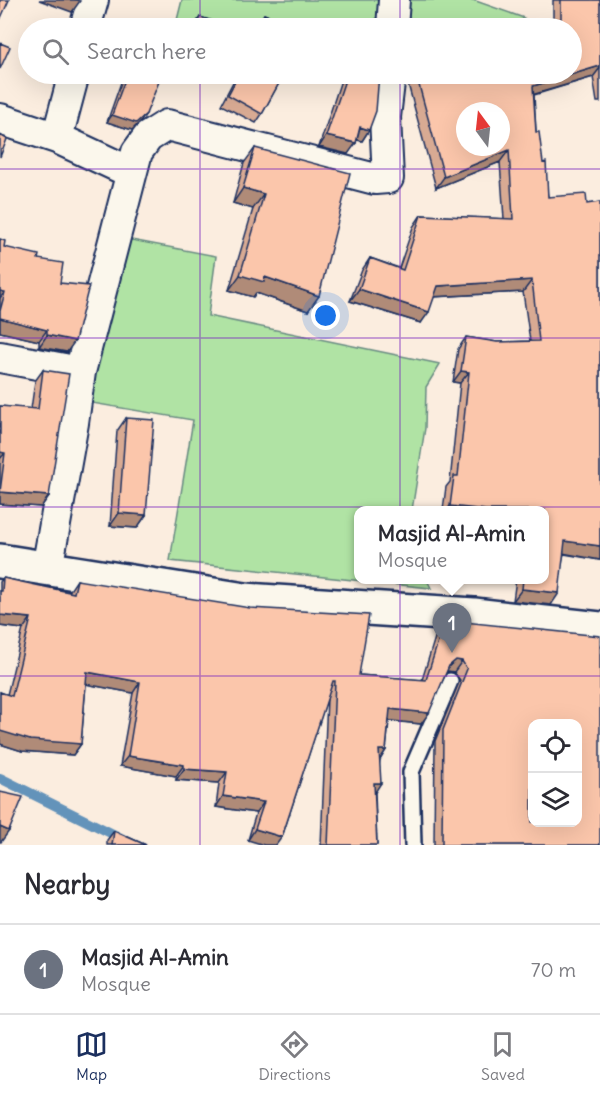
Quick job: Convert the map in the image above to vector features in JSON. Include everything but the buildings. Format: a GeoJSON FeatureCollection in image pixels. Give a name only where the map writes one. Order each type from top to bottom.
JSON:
{"type":"FeatureCollection","features":[{"type":"Feature","properties":{"kind":"street"},"geometry":{"type":"LineString","coordinates":[[88,18],[93,0]]}},
{"type":"Feature","properties":{"kind":"street"},"geometry":{"type":"LineString","coordinates":[[393,18],[394,0]]}},
{"type":"Feature","properties":{"kind":"street"},"geometry":{"type":"LineString","coordinates":[[57,138],[71,84]]}},
{"type":"Feature","properties":{"kind":"street"},"geometry":{"type":"LineString","coordinates":[[47,569],[80,372],[137,152],[148,137],[167,125],[375,179],[388,178],[385,117],[389,84]]}},
{"type":"Feature","properties":{"kind":"street"},"geometry":{"type":"LineString","coordinates":[[0,119],[57,138],[130,172]]}},
{"type":"Feature","properties":{"kind":"street"},"geometry":{"type":"LineString","coordinates":[[0,357],[80,372]]}},
{"type":"Feature","properties":{"kind":"street"},"geometry":{"type":"LineString","coordinates":[[0,561],[245,600],[472,623],[600,629]]}},
{"type":"Feature","properties":{"kind":"lane"},"geometry":{"type":"LineString","coordinates":[[413,845],[411,772],[450,681]]}},
{"type":"Feature","properties":{"kind":"green space"},"geometry":{"type":"Polygon","coordinates":[[[182,0],[473,0],[524,18],[178,18],[182,0]]]}},
{"type":"Feature","properties":{"kind":"green space"},"geometry":{"type":"Polygon","coordinates":[[[121,238],[216,256],[208,316],[440,364],[426,387],[425,428],[413,506],[354,506],[354,580],[170,561],[193,420],[86,402],[121,238]]]}},
{"type":"Feature","properties":{"kind":"green space"},"geometry":{"type":"Polygon","coordinates":[[[392,584],[429,584],[431,588],[392,584]]]}},
{"type":"Feature","properties":{"kind":"waterway"},"geometry":{"type":"LineString","coordinates":[[0,778],[135,845]]}},
{"type":"Feature","properties":{"kind":"place","name":"Masjid Al-Amin"},"geometry":{"type":"Point","coordinates":[452,653]}}]}
